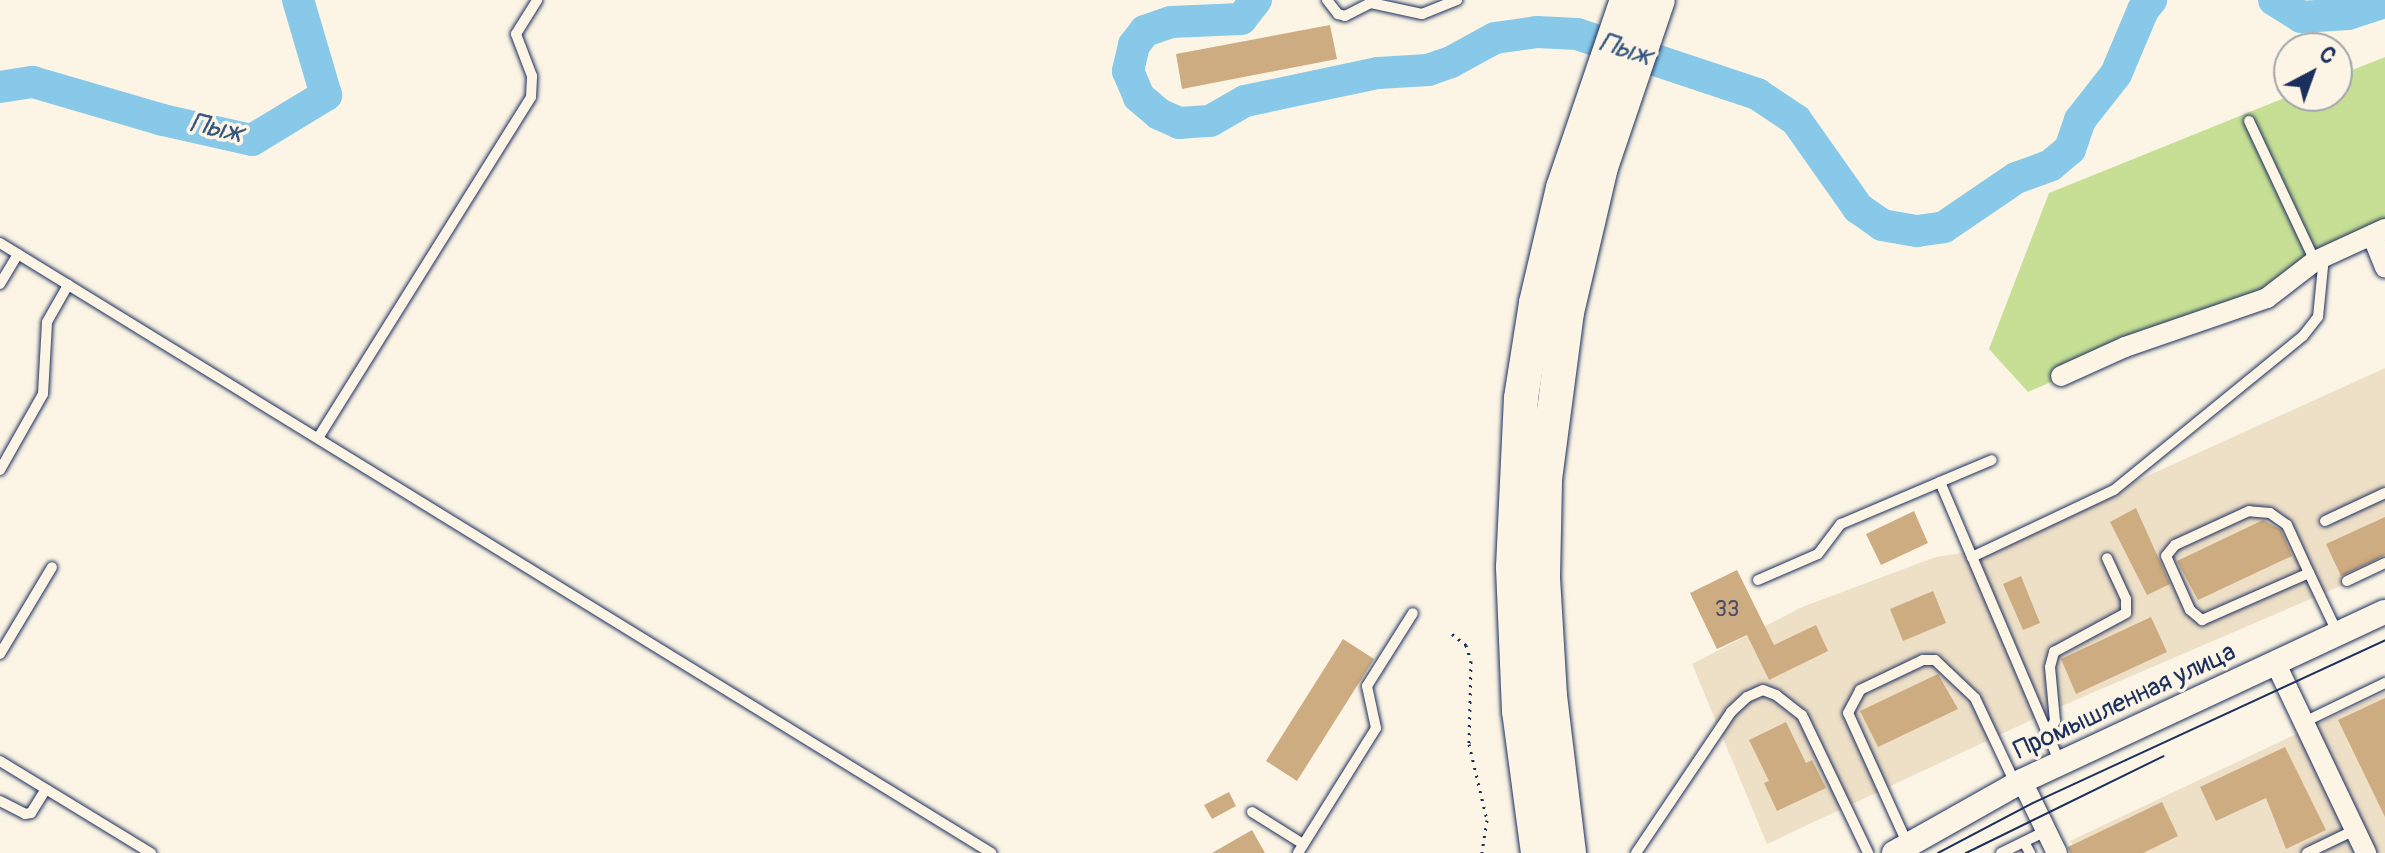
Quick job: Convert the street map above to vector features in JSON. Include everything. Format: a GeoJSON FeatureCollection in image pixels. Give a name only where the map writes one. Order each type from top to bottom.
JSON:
{"type":"FeatureCollection","features":[{"type":"Feature","properties":{"kind":"highway"},"geometry":{"type":"LineString","coordinates":[[1569,853],[1550,696],[1543,577],[1545,479],[1567,312],[1601,167],[1608,95],[1627,0]]}},
{"type":"Feature","properties":{"kind":"highway"},"geometry":{"type":"LineString","coordinates":[[1538,853],[1519,711],[1513,567],[1521,398],[1536,303],[1563,188],[1658,0]]}},
{"type":"Feature","properties":{"kind":"street"},"geometry":{"type":"LineString","coordinates":[[2061,376],[2125,347],[2267,298],[2320,259],[2378,232],[2385,267]]}},
{"type":"Feature","properties":{"kind":"street","name":"Промышленная улица"},"geometry":{"type":"LineString","coordinates":[[1901,849],[2019,783],[2385,612]]}},
{"type":"Feature","properties":{"kind":"street"},"geometry":{"type":"LineString","coordinates":[[2275,662],[2366,853]]}},
{"type":"Feature","properties":{"kind":"street"},"geometry":{"type":"LineString","coordinates":[[2019,783],[2057,853]]}},
{"type":"Feature","properties":{"kind":"lane"},"geometry":{"type":"LineString","coordinates":[[318,438],[531,97],[532,76],[516,34],[537,0]]}},
{"type":"Feature","properties":{"kind":"lane"},"geometry":{"type":"LineString","coordinates":[[1327,0],[1338,14],[1345,16],[1373,2],[1422,14],[1457,0]]}},
{"type":"Feature","properties":{"kind":"lane"},"geometry":{"type":"LineString","coordinates":[[1972,557],[2114,490],[2303,336],[2318,317],[2320,259],[2249,121]]}},
{"type":"Feature","properties":{"kind":"lane"},"geometry":{"type":"LineString","coordinates":[[0,243],[991,853]]}},
{"type":"Feature","properties":{"kind":"lane"},"geometry":{"type":"LineString","coordinates":[[0,284],[18,254]]}},
{"type":"Feature","properties":{"kind":"lane"},"geometry":{"type":"LineString","coordinates":[[0,470],[43,394],[47,322],[68,285]]}},
{"type":"Feature","properties":{"kind":"lane"},"geometry":{"type":"LineString","coordinates":[[1758,580],[1818,554],[1841,524],[1992,460]]}},
{"type":"Feature","properties":{"kind":"lane"},"geometry":{"type":"LineString","coordinates":[[1940,482],[2060,763]]}},
{"type":"Feature","properties":{"kind":"lane"},"geometry":{"type":"LineString","coordinates":[[2325,521],[2385,493]]}},
{"type":"Feature","properties":{"kind":"lane"},"geometry":{"type":"LineString","coordinates":[[2309,573],[2202,620],[2190,610],[2166,556],[2175,545],[2249,511],[2270,513],[2287,525],[2338,634]]}},
{"type":"Feature","properties":{"kind":"lane"},"geometry":{"type":"LineString","coordinates":[[2047,733],[2055,721],[2050,667],[2054,652],[2126,613],[2126,599],[2107,558]]}},
{"type":"Feature","properties":{"kind":"lane"},"geometry":{"type":"LineString","coordinates":[[2347,581],[2385,563]]}},
{"type":"Feature","properties":{"kind":"lane"},"geometry":{"type":"LineString","coordinates":[[0,654],[52,567]]}},
{"type":"Feature","properties":{"kind":"lane"},"geometry":{"type":"LineString","coordinates":[[1252,812],[1301,849],[1376,728],[1367,686],[1413,613]]}},
{"type":"Feature","properties":{"kind":"lane"},"geometry":{"type":"LineString","coordinates":[[1901,849],[1848,713],[1860,690],[1923,660],[1935,660],[1975,698],[2019,783]]}},
{"type":"Feature","properties":{"kind":"lane"},"geometry":{"type":"LineString","coordinates":[[2304,722],[2385,683]]}},
{"type":"Feature","properties":{"kind":"lane"},"geometry":{"type":"LineString","coordinates":[[1636,853],[1731,712],[1747,697],[1763,690],[1776,695],[1802,715],[1868,853]]}},
{"type":"Feature","properties":{"kind":"lane"},"geometry":{"type":"LineString","coordinates":[[0,761],[151,853]]}},
{"type":"Feature","properties":{"kind":"lane"},"geometry":{"type":"LineString","coordinates":[[0,801],[25,814],[31,813],[46,789]]}},
{"type":"Feature","properties":{"kind":"lane"},"geometry":{"type":"LineString","coordinates":[[2307,853],[2355,830]]}},
{"type":"Feature","properties":{"kind":"lane"},"geometry":{"type":"LineString","coordinates":[[2001,853],[2046,831]]}},
{"type":"Feature","properties":{"kind":"lane"},"geometry":{"type":"LineString","coordinates":[[2024,842],[2030,853]]}},
{"type":"Feature","properties":{"kind":"path"},"geometry":{"type":"LineString","coordinates":[[1452,634],[1466,645],[1471,661],[1469,744],[1487,820],[1482,853]]}},
{"type":"Feature","properties":{"kind":"shaded area"},"geometry":{"type":"Polygon","coordinates":[[[2385,368],[2385,567],[2057,708],[1767,844],[1692,664],[1802,607],[1936,557],[1987,549],[2385,368]]]}},
{"type":"Feature","properties":{"kind":"shaded area"},"geometry":{"type":"Polygon","coordinates":[[[2385,692],[2385,853],[2076,853],[2070,841],[2385,692]]]}},
{"type":"Feature","properties":{"kind":"green space"},"geometry":{"type":"Polygon","coordinates":[[[2385,57],[2385,235],[2028,392],[1989,349],[2049,193],[2273,102],[2273,112],[2353,112],[2353,70],[2385,57]]]}},
{"type":"Feature","properties":{"kind":"building"},"geometry":{"type":"Polygon","coordinates":[[[1330,25],[1337,59],[1182,89],[1176,54],[1330,25]]]}},
{"type":"Feature","properties":{"kind":"building"},"geometry":{"type":"Polygon","coordinates":[[[2136,508],[2170,584],[2147,595],[2110,522],[2136,508]]]}},
{"type":"Feature","properties":{"kind":"building"},"geometry":{"type":"Polygon","coordinates":[[[1914,511],[1928,543],[1881,565],[1866,534],[1914,511]]]}},
{"type":"Feature","properties":{"kind":"building"},"geometry":{"type":"Polygon","coordinates":[[[2385,517],[2385,555],[2341,576],[2326,544],[2385,517]]]}},
{"type":"Feature","properties":{"kind":"building"},"geometry":{"type":"Polygon","coordinates":[[[2263,520],[2281,530],[2292,556],[2198,600],[2177,561],[2263,520]]]}},
{"type":"Feature","properties":{"kind":"building"},"geometry":{"type":"Polygon","coordinates":[[[1737,570],[1774,645],[1816,625],[1828,651],[1769,680],[1747,635],[1717,649],[1690,593],[1737,570]]]}},
{"type":"Feature","properties":{"kind":"building"},"geometry":{"type":"Polygon","coordinates":[[[2021,576],[2040,623],[2023,630],[2003,584],[2021,576]]]}},
{"type":"Feature","properties":{"kind":"building"},"geometry":{"type":"Polygon","coordinates":[[[1933,591],[1946,623],[1903,641],[1890,609],[1933,591]]]}},
{"type":"Feature","properties":{"kind":"building"},"geometry":{"type":"Polygon","coordinates":[[[2151,617],[2167,652],[2076,694],[2061,659],[2151,617]]]}},
{"type":"Feature","properties":{"kind":"building"},"geometry":{"type":"Polygon","coordinates":[[[1343,639],[1374,659],[1297,781],[1266,761],[1343,639]]]}},
{"type":"Feature","properties":{"kind":"building"},"geometry":{"type":"Polygon","coordinates":[[[1938,674],[1958,709],[1878,747],[1860,711],[1938,674]]]}},
{"type":"Feature","properties":{"kind":"building"},"geometry":{"type":"Polygon","coordinates":[[[2385,698],[2385,817],[2338,720],[2385,698]]]}},
{"type":"Feature","properties":{"kind":"building"},"geometry":{"type":"Polygon","coordinates":[[[1786,722],[1806,763],[1812,760],[1826,788],[1777,811],[1764,783],[1769,781],[1749,740],[1786,722]]]}},
{"type":"Feature","properties":{"kind":"building"},"geometry":{"type":"Polygon","coordinates":[[[2285,747],[2326,830],[2286,849],[2266,798],[2216,821],[2200,787],[2285,747]]]}},
{"type":"Feature","properties":{"kind":"building"},"geometry":{"type":"Polygon","coordinates":[[[1229,792],[1236,806],[1212,819],[1204,805],[1229,792]]]}},
{"type":"Feature","properties":{"kind":"building"},"geometry":{"type":"Polygon","coordinates":[[[2162,802],[2178,836],[2143,853],[2070,853],[2068,847],[2162,802]]]}},
{"type":"Feature","properties":{"kind":"building"},"geometry":{"type":"Polygon","coordinates":[[[1252,830],[1265,853],[1212,853],[1252,830]]]}},
{"type":"Feature","properties":{"kind":"waterway","name":"Пыж"},"geometry":{"type":"LineString","coordinates":[[0,87],[33,82],[163,120],[252,140],[326,95],[298,0]]}},
{"type":"Feature","properties":{"kind":"waterway","name":"Пыж"},"geometry":{"type":"LineString","coordinates":[[1256,0],[1241,19],[1171,22],[1145,31],[1134,45],[1128,71],[1139,97],[1159,114],[1179,123],[1210,121],[1245,101],[1378,73],[1428,70],[1451,62],[1495,38],[1537,32],[1577,34],[1757,94],[1796,120],[1858,208],[1882,225],[1917,231],[1944,227],[2016,178],[2051,165],[2070,149],[2080,120],[2116,74],[2143,10],[2151,0]]}},
{"type":"Feature","properties":{"kind":"waterway","name":"Пыж"},"geometry":{"type":"LineString","coordinates":[[2274,0],[2301,17],[2348,14],[2385,2]]}},
{"type":"Feature","properties":{"kind":"tram line"},"geometry":{"type":"LineString","coordinates":[[1938,853],[2033,803],[2385,640]]}},
{"type":"Feature","properties":{"kind":"tram line"},"geometry":{"type":"LineString","coordinates":[[1966,853],[2164,756]]}}]}
